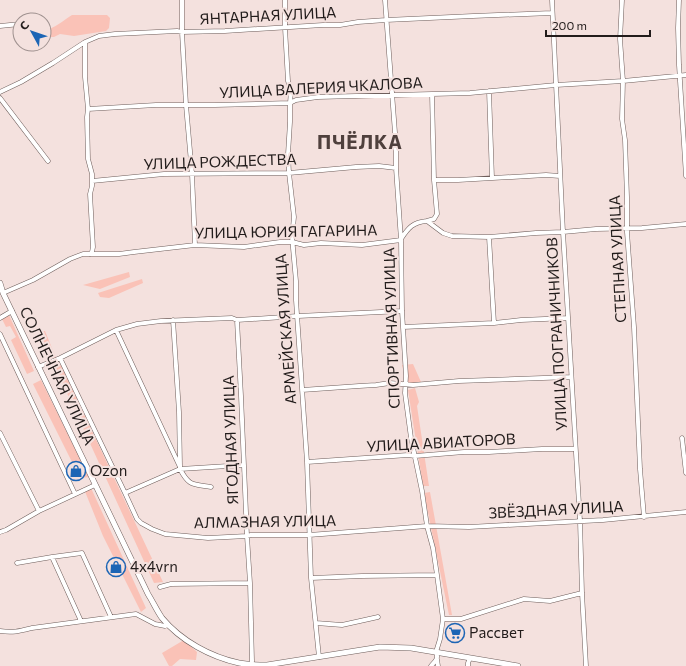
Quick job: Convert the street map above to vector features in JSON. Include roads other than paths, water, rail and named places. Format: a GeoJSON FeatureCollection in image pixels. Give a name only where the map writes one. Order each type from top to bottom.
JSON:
{"type":"FeatureCollection","features":[{"type":"Feature","properties":{"kind":"street"},"geometry":{"type":"LineString","coordinates":[[182,0],[182,32],[186,105],[196,245]]}},
{"type":"Feature","properties":{"kind":"street","name":"АРМЕЙСКАЯ УЛИЦА"},"geometry":{"type":"LineString","coordinates":[[285,0],[288,81],[291,91],[288,154],[294,217],[292,242],[296,281],[307,462],[309,535],[319,657]]}},
{"type":"Feature","properties":{"kind":"street","name":"СПОРТИВНАЯ УЛИЦА"},"geometry":{"type":"LineString","coordinates":[[385,0],[396,146],[401,240],[402,311],[406,376],[405,393],[411,438],[437,575],[442,620],[440,639],[436,652]]}},
{"type":"Feature","properties":{"kind":"street","name":"УЛИЦА ПОГРАНИЧНИКОВ"},"geometry":{"type":"LineString","coordinates":[[552,0],[563,232],[580,521],[586,666]]}},
{"type":"Feature","properties":{"kind":"street","name":"СТЕПНАЯ УЛИЦА"},"geometry":{"type":"LineString","coordinates":[[622,0],[620,39],[623,81],[622,119],[627,198],[627,229],[634,327],[640,469],[644,517]]}},
{"type":"Feature","properties":{"kind":"street"},"geometry":{"type":"LineString","coordinates":[[679,0],[678,28],[686,176]]}},
{"type":"Feature","properties":{"kind":"street","name":"ЯНТАРНАЯ УЛИЦА"},"geometry":{"type":"LineString","coordinates":[[0,92],[40,71],[85,42],[99,36],[177,32],[225,32],[340,25],[386,20],[552,13]]}},
{"type":"Feature","properties":{"kind":"street"},"geometry":{"type":"LineString","coordinates":[[0,26],[12,25]]}},
{"type":"Feature","properties":{"kind":"street"},"geometry":{"type":"LineString","coordinates":[[85,42],[85,77],[88,109],[88,159],[92,174],[90,194],[93,247],[90,254]]}},
{"type":"Feature","properties":{"kind":"street","name":"УЛИЦА ВАЛЕРИЯ ЧКАЛОВА"},"geometry":{"type":"LineString","coordinates":[[88,109],[290,103],[296,100],[318,97],[489,91],[686,75]]}},
{"type":"Feature","properties":{"kind":"street"},"geometry":{"type":"LineString","coordinates":[[489,91],[492,178]]}},
{"type":"Feature","properties":{"kind":"street"},"geometry":{"type":"LineString","coordinates":[[401,240],[404,234],[412,226],[420,222],[434,219],[437,214],[434,180],[432,94]]}},
{"type":"Feature","properties":{"kind":"street"},"geometry":{"type":"LineString","coordinates":[[0,98],[48,161]]}},
{"type":"Feature","properties":{"kind":"street","name":"УЛИЦА РОЖДЕСТВА"},"geometry":{"type":"LineString","coordinates":[[92,181],[164,174],[289,173],[379,166],[396,168]]}},
{"type":"Feature","properties":{"kind":"street"},"geometry":{"type":"LineString","coordinates":[[434,180],[546,175],[560,176]]}},
{"type":"Feature","properties":{"kind":"street"},"geometry":{"type":"LineString","coordinates":[[427,221],[442,233],[452,236],[489,236],[596,229],[627,229],[686,224]]}},
{"type":"Feature","properties":{"kind":"street"},"geometry":{"type":"LineString","coordinates":[[489,236],[494,323]]}},
{"type":"Feature","properties":{"kind":"street","name":"УЛИЦА ЮРИЯ ГАГАРИНА"},"geometry":{"type":"LineString","coordinates":[[3,293],[33,280],[70,258],[83,254],[119,254],[196,245],[244,247],[280,242],[292,242],[304,245],[321,243],[362,245],[401,240]]}},
{"type":"Feature","properties":{"kind":"street","name":"СОЛНЕЧНАЯ УЛИЦА"},"geometry":{"type":"LineString","coordinates":[[0,283],[3,293],[148,594],[168,625],[185,639],[207,652],[224,659],[252,665],[267,665],[380,647],[411,648],[518,666]]}},
{"type":"Feature","properties":{"kind":"street"},"geometry":{"type":"LineString","coordinates":[[0,318],[12,311]]}},
{"type":"Feature","properties":{"kind":"street"},"geometry":{"type":"LineString","coordinates":[[38,366],[60,358],[116,330],[137,324],[173,320],[232,318],[237,320],[402,311]]}},
{"type":"Feature","properties":{"kind":"street"},"geometry":{"type":"LineString","coordinates":[[403,327],[568,318]]}},
{"type":"Feature","properties":{"kind":"street"},"geometry":{"type":"LineString","coordinates":[[173,320],[176,344],[180,468]]}},
{"type":"Feature","properties":{"kind":"street","name":"ЯГОДНАЯ УЛИЦА"},"geometry":{"type":"LineString","coordinates":[[237,320],[250,583],[252,665]]}},
{"type":"Feature","properties":{"kind":"street"},"geometry":{"type":"LineString","coordinates":[[116,330],[185,478],[189,483],[211,487]]}},
{"type":"Feature","properties":{"kind":"street"},"geometry":{"type":"LineString","coordinates":[[0,334],[75,494]]}},
{"type":"Feature","properties":{"kind":"street","name":"АЛМАЗНАЯ УЛИЦА"},"geometry":{"type":"LineString","coordinates":[[60,358],[137,519],[152,529],[165,534],[208,538],[251,535],[309,535],[427,526]]}},
{"type":"Feature","properties":{"kind":"street"},"geometry":{"type":"LineString","coordinates":[[302,390],[390,383],[413,385],[459,381],[571,378]]}},
{"type":"Feature","properties":{"kind":"street"},"geometry":{"type":"LineString","coordinates":[[0,433],[39,512]]}},
{"type":"Feature","properties":{"kind":"street"},"geometry":{"type":"LineString","coordinates":[[682,438],[686,473]]}},
{"type":"Feature","properties":{"kind":"street","name":"УЛИЦА АВИАТОРОВ"},"geometry":{"type":"LineString","coordinates":[[307,462],[408,454],[415,456],[464,452],[575,449]]}},
{"type":"Feature","properties":{"kind":"street"},"geometry":{"type":"LineString","coordinates":[[125,492],[180,468],[244,465]]}},
{"type":"Feature","properties":{"kind":"street"},"geometry":{"type":"LineString","coordinates":[[0,532],[95,484]]}},
{"type":"Feature","properties":{"kind":"street","name":"ЗВЁЗДНАЯ УЛИЦА"},"geometry":{"type":"LineString","coordinates":[[427,526],[469,527],[580,521],[644,517],[686,512]]}},
{"type":"Feature","properties":{"kind":"street"},"geometry":{"type":"LineString","coordinates":[[17,564],[82,552],[111,617]]}},
{"type":"Feature","properties":{"kind":"street"},"geometry":{"type":"LineString","coordinates":[[52,557],[81,621]]}},
{"type":"Feature","properties":{"kind":"street"},"geometry":{"type":"LineString","coordinates":[[312,578],[437,575]]}},
{"type":"Feature","properties":{"kind":"street"},"geometry":{"type":"LineString","coordinates":[[160,587],[171,584],[250,583]]}},
{"type":"Feature","properties":{"kind":"street"},"geometry":{"type":"LineString","coordinates":[[442,620],[461,619],[524,599],[550,601],[582,593]]}},
{"type":"Feature","properties":{"kind":"street"},"geometry":{"type":"LineString","coordinates":[[0,631],[9,633],[17,632],[32,628],[136,614],[155,624],[165,626],[168,625]]}},
{"type":"Feature","properties":{"kind":"street"},"geometry":{"type":"LineString","coordinates":[[316,623],[342,625],[378,617]]}},
{"type":"Feature","properties":{"kind":"street"},"geometry":{"type":"LineString","coordinates":[[436,652],[438,666]]}},
{"type":"Feature","properties":{"kind":"street"},"geometry":{"type":"LineString","coordinates":[[468,666],[470,658]]}},
{"type":"Feature","properties":{"kind":"street"},"geometry":{"type":"LineString","coordinates":[[431,666],[437,659]]}},
{"type":"Feature","properties":{"kind":"place","name":"Ozon"},"geometry":{"type":"Point","coordinates":[76,471]}},
{"type":"Feature","properties":{"kind":"place","name":"4x4vrn"},"geometry":{"type":"Point","coordinates":[116,567]}},
{"type":"Feature","properties":{"kind":"place","name":"Рассвет"},"geometry":{"type":"Point","coordinates":[455,633]}},
{"type":"Feature","properties":{"kind":"district","name":"ПЧЁЛКА"},"geometry":{"type":"Point","coordinates":[360,142]}}]}
